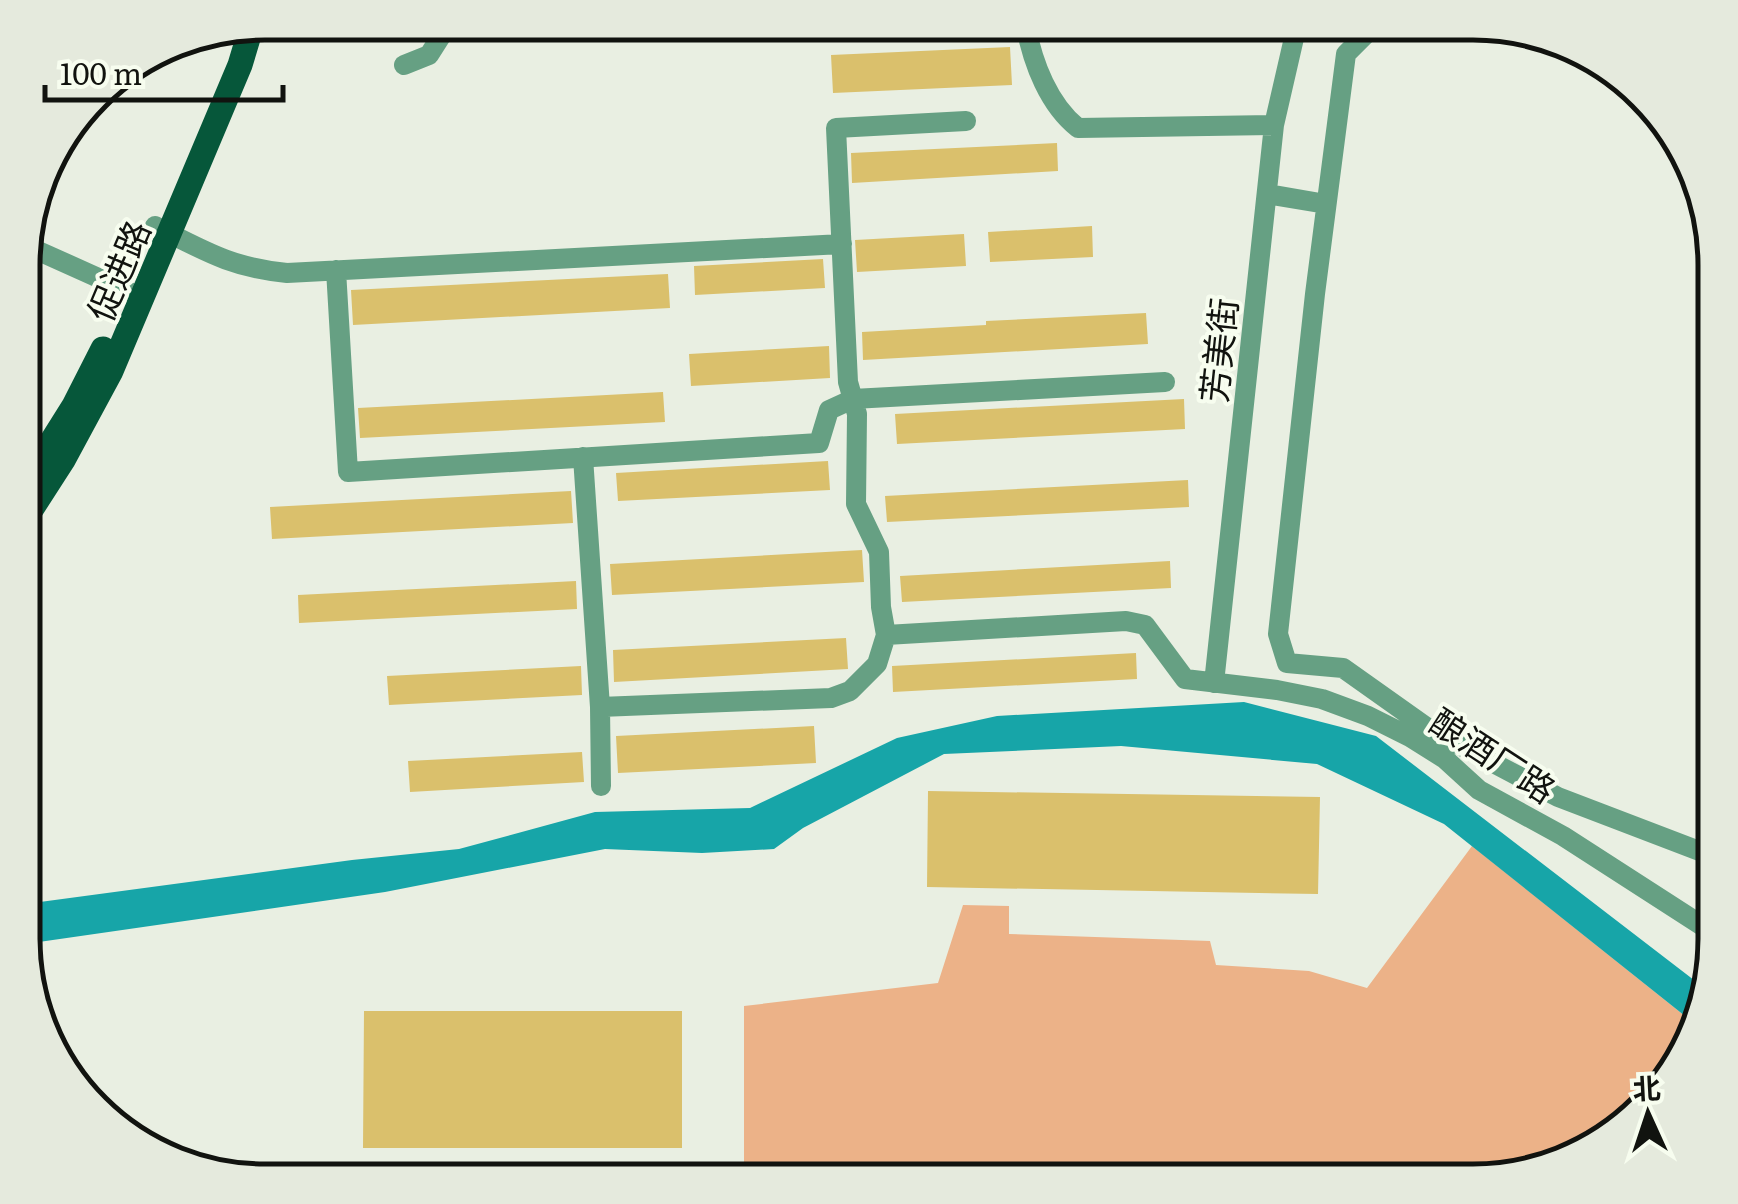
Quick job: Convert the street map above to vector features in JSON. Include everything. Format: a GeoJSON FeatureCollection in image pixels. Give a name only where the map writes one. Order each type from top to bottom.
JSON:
{"type":"FeatureCollection","features":[{"type":"Feature","properties":{"kind":"main road","name":"促进路"},"geometry":{"type":"LineString","coordinates":[[163,229],[240,65],[247,41]]}},
{"type":"Feature","properties":{"kind":"main road","name":"促进路"},"geometry":{"type":"LineString","coordinates":[[40,494],[89,416],[231,43]]}},
{"type":"Feature","properties":{"kind":"main road","name":"促进路"},"geometry":{"type":"LineString","coordinates":[[40,460],[136,295]]}},
{"type":"Feature","properties":{"kind":"street"},"geometry":{"type":"LineString","coordinates":[[404,65],[429,55],[438,40]]}},
{"type":"Feature","properties":{"kind":"street"},"geometry":{"type":"LineString","coordinates":[[1028,40],[1032,57],[1062,116],[1078,128],[1274,126]]}},
{"type":"Feature","properties":{"kind":"street","name":"芳美街"},"geometry":{"type":"LineString","coordinates":[[1214,684],[1274,126],[1294,40]]}},
{"type":"Feature","properties":{"kind":"street"},"geometry":{"type":"LineString","coordinates":[[1360,40],[1346,54],[1326,204],[1278,634],[1287,663],[1343,668],[1428,729],[1558,797],[1698,851]]}},
{"type":"Feature","properties":{"kind":"street"},"geometry":{"type":"LineString","coordinates":[[600,708],[831,698],[850,690],[877,664],[886,635],[878,552],[856,504],[856,414],[848,382],[836,128],[966,121]]}},
{"type":"Feature","properties":{"kind":"street"},"geometry":{"type":"LineString","coordinates":[[1267,194],[1326,204]]}},
{"type":"Feature","properties":{"kind":"street"},"geometry":{"type":"LineString","coordinates":[[163,229],[228,262],[286,273],[842,244]]}},
{"type":"Feature","properties":{"kind":"street"},"geometry":{"type":"LineString","coordinates":[[41,252],[136,295]]}},
{"type":"Feature","properties":{"kind":"street"},"geometry":{"type":"LineString","coordinates":[[336,270],[348,472],[819,443],[829,410],[853,399],[1165,382]]}},
{"type":"Feature","properties":{"kind":"street"},"geometry":{"type":"LineString","coordinates":[[582,458],[602,786]]}},
{"type":"Feature","properties":{"kind":"street"},"geometry":{"type":"LineString","coordinates":[[886,635],[1126,621],[1145,624],[1184,679],[1214,684]]}},
{"type":"Feature","properties":{"kind":"street","name":"酿酒厂路"},"geometry":{"type":"LineString","coordinates":[[1214,684],[1278,690],[1368,716],[1410,737],[1445,759],[1480,790],[1562,836],[1698,923]]}},
{"type":"Feature","properties":{"kind":"shaded area"},"geometry":{"type":"Polygon","coordinates":[[[1472,846],[1684,1015],[1660,1064],[1598,1064],[1598,1126],[1573,1141],[1517,1160],[1488,1164],[744,1164],[744,1006],[938,983],[963,905],[1009,906],[1009,934],[1210,941],[1216,965],[1309,971],[1367,988],[1472,846]]]}},
{"type":"Feature","properties":{"kind":"water"},"geometry":{"type":"Polygon","coordinates":[[[1244,702],[1376,736],[1694,980],[1684,1015],[1444,824],[1317,764],[1121,746],[944,754],[803,828],[774,849],[702,853],[605,849],[385,892],[40,942],[40,902],[459,849],[595,812],[750,808],[897,738],[997,716],[1244,702]]]}},
{"type":"Feature","properties":{"kind":"building"},"geometry":{"type":"Polygon","coordinates":[[[1010,47],[1012,85],[833,93],[831,55],[1010,47]]]}},
{"type":"Feature","properties":{"kind":"building"},"geometry":{"type":"Polygon","coordinates":[[[1057,143],[1058,171],[852,183],[851,153],[1057,143]]]}},
{"type":"Feature","properties":{"kind":"building"},"geometry":{"type":"Polygon","coordinates":[[[1092,226],[1093,257],[990,262],[988,232],[1092,226]]]}},
{"type":"Feature","properties":{"kind":"building"},"geometry":{"type":"Polygon","coordinates":[[[964,234],[966,266],[857,272],[855,240],[964,234]]]}},
{"type":"Feature","properties":{"kind":"building"},"geometry":{"type":"Polygon","coordinates":[[[823,259],[825,288],[695,295],[694,266],[823,259]]]}},
{"type":"Feature","properties":{"kind":"building"},"geometry":{"type":"Polygon","coordinates":[[[668,274],[670,308],[353,325],[351,290],[668,274]]]}},
{"type":"Feature","properties":{"kind":"building"},"geometry":{"type":"Polygon","coordinates":[[[1146,313],[1148,344],[863,360],[862,332],[1146,313]]]}},
{"type":"Feature","properties":{"kind":"building"},"geometry":{"type":"Polygon","coordinates":[[[829,346],[830,378],[691,386],[689,354],[829,346]]]}},
{"type":"Feature","properties":{"kind":"building"},"geometry":{"type":"Polygon","coordinates":[[[663,392],[665,422],[360,438],[358,408],[663,392]]]}},
{"type":"Feature","properties":{"kind":"building"},"geometry":{"type":"Polygon","coordinates":[[[1184,399],[1185,429],[897,444],[895,414],[1184,399]]]}},
{"type":"Feature","properties":{"kind":"building"},"geometry":{"type":"Polygon","coordinates":[[[828,461],[830,490],[618,501],[616,473],[828,461]]]}},
{"type":"Feature","properties":{"kind":"building"},"geometry":{"type":"Polygon","coordinates":[[[1188,480],[1189,507],[887,522],[885,496],[1188,480]]]}},
{"type":"Feature","properties":{"kind":"building"},"geometry":{"type":"Polygon","coordinates":[[[571,491],[573,523],[272,539],[270,507],[571,491]]]}},
{"type":"Feature","properties":{"kind":"building"},"geometry":{"type":"Polygon","coordinates":[[[862,550],[864,582],[612,595],[610,564],[862,550]]]}},
{"type":"Feature","properties":{"kind":"building"},"geometry":{"type":"Polygon","coordinates":[[[1170,561],[1171,588],[902,602],[900,576],[1170,561]]]}},
{"type":"Feature","properties":{"kind":"building"},"geometry":{"type":"Polygon","coordinates":[[[576,581],[577,609],[299,623],[298,595],[576,581]]]}},
{"type":"Feature","properties":{"kind":"building"},"geometry":{"type":"Polygon","coordinates":[[[846,638],[848,669],[614,682],[613,650],[846,638]]]}},
{"type":"Feature","properties":{"kind":"building"},"geometry":{"type":"Polygon","coordinates":[[[1136,653],[1137,679],[893,692],[892,666],[1136,653]]]}},
{"type":"Feature","properties":{"kind":"building"},"geometry":{"type":"Polygon","coordinates":[[[581,666],[582,695],[389,705],[387,676],[581,666]]]}},
{"type":"Feature","properties":{"kind":"building"},"geometry":{"type":"Polygon","coordinates":[[[814,726],[816,763],[618,773],[616,736],[814,726]]]}},
{"type":"Feature","properties":{"kind":"building"},"geometry":{"type":"Polygon","coordinates":[[[582,752],[584,782],[410,792],[408,761],[582,752]]]}},
{"type":"Feature","properties":{"kind":"building"},"geometry":{"type":"Polygon","coordinates":[[[928,791],[1320,797],[1318,894],[927,887],[928,791]]]}},
{"type":"Feature","properties":{"kind":"building"},"geometry":{"type":"Polygon","coordinates":[[[364,1011],[682,1011],[682,1148],[363,1148],[364,1011]]]}}]}
